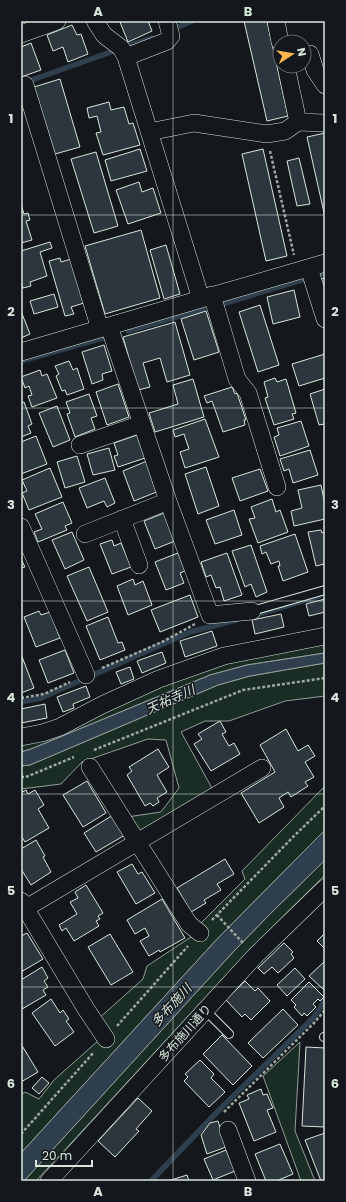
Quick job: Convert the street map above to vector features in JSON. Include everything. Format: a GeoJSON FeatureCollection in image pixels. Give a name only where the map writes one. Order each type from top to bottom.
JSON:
{"type":"FeatureCollection","features":[{"type":"Feature","properties":{"kind":"street"},"geometry":{"type":"LineString","coordinates":[[21,34],[57,21]]}},
{"type":"Feature","properties":{"kind":"street"},"geometry":{"type":"LineString","coordinates":[[95,21],[104,35],[121,48],[126,57],[149,132],[206,297],[237,379],[248,392],[277,488]]}},
{"type":"Feature","properties":{"kind":"street"},"geometry":{"type":"LineString","coordinates":[[126,57],[167,41],[171,36],[167,21]]}},
{"type":"Feature","properties":{"kind":"street"},"geometry":{"type":"LineString","coordinates":[[276,21],[278,34]]}},
{"type":"Feature","properties":{"kind":"street"},"geometry":{"type":"LineString","coordinates":[[312,60],[315,70],[325,85]]}},
{"type":"Feature","properties":{"kind":"street"},"geometry":{"type":"LineString","coordinates":[[288,74],[298,122]]}},
{"type":"Feature","properties":{"kind":"street"},"geometry":{"type":"LineString","coordinates":[[25,85],[105,328],[210,615],[252,611]]}},
{"type":"Feature","properties":{"kind":"street"},"geometry":{"type":"LineString","coordinates":[[149,132],[194,123],[267,134],[285,131],[298,122],[325,122]]}},
{"type":"Feature","properties":{"kind":"street"},"geometry":{"type":"LineString","coordinates":[[21,352],[325,263]]}},
{"type":"Feature","properties":{"kind":"street"},"geometry":{"type":"LineString","coordinates":[[303,270],[325,319]]}},
{"type":"Feature","properties":{"kind":"street"},"geometry":{"type":"LineString","coordinates":[[80,445],[141,424]]}},
{"type":"Feature","properties":{"kind":"street"},"geometry":{"type":"LineString","coordinates":[[85,534],[168,501]]}},
{"type":"Feature","properties":{"kind":"street"},"geometry":{"type":"LineString","coordinates":[[122,519],[139,565]]}},
{"type":"Feature","properties":{"kind":"street"},"geometry":{"type":"LineString","coordinates":[[21,527],[86,675]]}},
{"type":"Feature","properties":{"kind":"street"},"geometry":{"type":"LineString","coordinates":[[21,737],[42,733],[60,727],[102,705],[159,680],[224,656],[325,636]]}},
{"type":"Feature","properties":{"kind":"street"},"geometry":{"type":"LineString","coordinates":[[91,759],[137,841],[189,924],[200,933]]}},
{"type":"Feature","properties":{"kind":"street"},"geometry":{"type":"LineString","coordinates":[[106,1039],[22,907],[262,768]]}},
{"type":"Feature","properties":{"kind":"street","name":"多布施川通り"},"geometry":{"type":"LineString","coordinates":[[50,1181],[255,956],[325,888]]}},
{"type":"Feature","properties":{"kind":"street"},"geometry":{"type":"LineString","coordinates":[[228,1130],[247,1181]]}},
{"type":"Feature","properties":{"kind":"lane"},"geometry":{"type":"LineString","coordinates":[[252,611],[325,590]]}},
{"type":"Feature","properties":{"kind":"lane"},"geometry":{"type":"LineString","coordinates":[[206,1011],[230,1034]]}},
{"type":"Feature","properties":{"kind":"path"},"geometry":{"type":"LineString","coordinates":[[267,134],[303,270]]}},
{"type":"Feature","properties":{"kind":"path"},"geometry":{"type":"LineString","coordinates":[[21,698],[44,694],[164,641],[210,615]]}},
{"type":"Feature","properties":{"kind":"path"},"geometry":{"type":"LineString","coordinates":[[91,759],[243,690],[325,678]]}},
{"type":"Feature","properties":{"kind":"path"},"geometry":{"type":"LineString","coordinates":[[21,777],[26,777],[77,756]]}},
{"type":"Feature","properties":{"kind":"path"},"geometry":{"type":"LineString","coordinates":[[21,1134],[200,933],[325,806]]}},
{"type":"Feature","properties":{"kind":"path"},"geometry":{"type":"LineString","coordinates":[[218,915],[247,948]]}},
{"type":"Feature","properties":{"kind":"path"},"geometry":{"type":"LineString","coordinates":[[228,1130],[222,1113],[314,1023],[325,1010]]}},
{"type":"Feature","properties":{"kind":"green space"},"geometry":{"type":"Polygon","coordinates":[[[325,642],[325,653],[247,665],[210,675],[21,752],[21,742],[227,659],[325,642]]]}},
{"type":"Feature","properties":{"kind":"green space"},"geometry":{"type":"Polygon","coordinates":[[[325,663],[325,696],[285,701],[229,721],[205,721],[181,732],[213,790],[138,834],[127,817],[161,812],[179,788],[166,740],[148,739],[82,762],[61,784],[21,789],[21,766],[30,765],[218,685],[250,676],[325,663]]]}},
{"type":"Feature","properties":{"kind":"green space"},"geometry":{"type":"Polygon","coordinates":[[[325,786],[325,830],[218,938],[21,1153],[21,1095],[25,1092],[39,1099],[54,1080],[108,1032],[97,1020],[143,979],[147,966],[191,937],[198,926],[245,879],[242,871],[325,786]]]}},
{"type":"Feature","properties":{"kind":"green space"},"geometry":{"type":"Polygon","coordinates":[[[325,860],[325,875],[253,946],[36,1181],[24,1181],[234,951],[325,860]]]}},
{"type":"Feature","properties":{"kind":"green space"},"geometry":{"type":"Polygon","coordinates":[[[300,1042],[295,1131],[315,1181],[301,1181],[263,1076],[300,1042]]]}},
{"type":"Feature","properties":{"kind":"water","name":"天祐寺川"},"geometry":{"type":"Polygon","coordinates":[[[325,653],[325,663],[250,676],[218,685],[30,765],[21,766],[21,752],[210,675],[247,665],[325,653]]]}},
{"type":"Feature","properties":{"kind":"water","name":"多布施川"},"geometry":{"type":"Polygon","coordinates":[[[325,830],[325,860],[234,951],[24,1181],[21,1181],[21,1153],[218,938],[325,830]]]}},
{"type":"Feature","properties":{"kind":"building"},"geometry":{"type":"Polygon","coordinates":[[[148,21],[152,31],[128,42],[120,22],[148,21]]]}},
{"type":"Feature","properties":{"kind":"building"},"geometry":{"type":"Polygon","coordinates":[[[244,21],[267,21],[272,44],[272,74],[279,74],[288,116],[267,121],[244,21]]]}},
{"type":"Feature","properties":{"kind":"building"},"geometry":{"type":"Polygon","coordinates":[[[72,25],[77,35],[81,34],[88,54],[68,62],[63,47],[53,51],[47,35],[72,25]]]}},
{"type":"Feature","properties":{"kind":"building"},"geometry":{"type":"Polygon","coordinates":[[[31,43],[41,70],[21,77],[21,47],[31,43]]]}},
{"type":"Feature","properties":{"kind":"building"},"geometry":{"type":"Polygon","coordinates":[[[60,79],[80,147],[55,154],[34,87],[60,79]]]}},
{"type":"Feature","properties":{"kind":"building"},"geometry":{"type":"Polygon","coordinates":[[[109,102],[111,110],[124,107],[129,124],[133,123],[140,145],[103,155],[96,133],[101,132],[97,116],[89,118],[87,108],[109,102]]]}},
{"type":"Feature","properties":{"kind":"building"},"geometry":{"type":"Polygon","coordinates":[[[325,133],[325,217],[307,137],[325,133]]]}},
{"type":"Feature","properties":{"kind":"building"},"geometry":{"type":"Polygon","coordinates":[[[140,149],[147,171],[111,181],[105,160],[140,149]]]}},
{"type":"Feature","properties":{"kind":"building"},"geometry":{"type":"Polygon","coordinates":[[[263,149],[287,256],[266,261],[242,154],[263,149]]]}},
{"type":"Feature","properties":{"kind":"building"},"geometry":{"type":"Polygon","coordinates":[[[96,152],[118,226],[94,233],[71,159],[96,152]]]}},
{"type":"Feature","properties":{"kind":"building"},"geometry":{"type":"Polygon","coordinates":[[[299,158],[310,204],[297,206],[287,161],[299,158]]]}},
{"type":"Feature","properties":{"kind":"building"},"geometry":{"type":"Polygon","coordinates":[[[139,182],[142,192],[153,188],[161,213],[128,224],[116,190],[139,182]]]}},
{"type":"Feature","properties":{"kind":"building"},"geometry":{"type":"Polygon","coordinates":[[[21,204],[24,214],[28,213],[30,220],[26,221],[32,240],[21,243],[21,204]]]}},
{"type":"Feature","properties":{"kind":"building"},"geometry":{"type":"Polygon","coordinates":[[[141,230],[160,298],[105,314],[85,246],[141,230]]]}},
{"type":"Feature","properties":{"kind":"building"},"geometry":{"type":"Polygon","coordinates":[[[50,242],[52,248],[40,252],[47,276],[30,282],[31,286],[23,288],[21,282],[21,251],[50,242]]]}},
{"type":"Feature","properties":{"kind":"building"},"geometry":{"type":"Polygon","coordinates":[[[166,245],[180,294],[164,299],[150,250],[166,245]]]}},
{"type":"Feature","properties":{"kind":"building"},"geometry":{"type":"Polygon","coordinates":[[[60,258],[61,262],[71,259],[84,303],[71,307],[74,314],[65,316],[49,261],[60,258]]]}},
{"type":"Feature","properties":{"kind":"building"},"geometry":{"type":"Polygon","coordinates":[[[325,278],[325,292],[321,279],[325,278]]]}},
{"type":"Feature","properties":{"kind":"building"},"geometry":{"type":"Polygon","coordinates":[[[294,290],[300,317],[273,324],[267,297],[294,290]]]}},
{"type":"Feature","properties":{"kind":"building"},"geometry":{"type":"Polygon","coordinates":[[[54,294],[58,307],[34,314],[30,301],[54,294]]]}},
{"type":"Feature","properties":{"kind":"building"},"geometry":{"type":"Polygon","coordinates":[[[260,305],[279,365],[258,372],[239,312],[260,305]]]}},
{"type":"Feature","properties":{"kind":"building"},"geometry":{"type":"Polygon","coordinates":[[[21,311],[30,334],[21,338],[21,311]]]}},
{"type":"Feature","properties":{"kind":"building"},"geometry":{"type":"Polygon","coordinates":[[[206,311],[219,352],[194,360],[181,319],[206,311]]]}},
{"type":"Feature","properties":{"kind":"building"},"geometry":{"type":"Polygon","coordinates":[[[175,322],[190,375],[167,382],[160,358],[143,363],[150,387],[138,390],[123,337],[175,322]]]}},
{"type":"Feature","properties":{"kind":"building"},"geometry":{"type":"Polygon","coordinates":[[[104,345],[112,371],[102,374],[103,380],[92,384],[82,352],[104,345]]]}},
{"type":"Feature","properties":{"kind":"building"},"geometry":{"type":"Polygon","coordinates":[[[325,354],[325,378],[299,386],[292,364],[325,354]]]}},
{"type":"Feature","properties":{"kind":"building"},"geometry":{"type":"Polygon","coordinates":[[[69,361],[73,370],[77,368],[84,389],[67,395],[65,390],[62,391],[56,376],[59,374],[55,366],[69,361]]]}},
{"type":"Feature","properties":{"kind":"building"},"geometry":{"type":"Polygon","coordinates":[[[40,370],[42,376],[47,374],[57,398],[32,407],[28,396],[32,395],[29,386],[25,388],[21,377],[40,370]]]}},
{"type":"Feature","properties":{"kind":"building"},"geometry":{"type":"Polygon","coordinates":[[[275,378],[277,382],[286,379],[296,413],[292,414],[294,419],[274,425],[265,398],[268,397],[264,382],[275,378]]]}},
{"type":"Feature","properties":{"kind":"building"},"geometry":{"type":"Polygon","coordinates":[[[193,379],[204,417],[155,432],[149,413],[178,404],[173,385],[193,379]]]}},
{"type":"Feature","properties":{"kind":"building"},"geometry":{"type":"Polygon","coordinates":[[[118,384],[129,417],[107,425],[96,392],[118,384]]]}},
{"type":"Feature","properties":{"kind":"building"},"geometry":{"type":"Polygon","coordinates":[[[232,387],[235,394],[237,393],[246,420],[244,420],[245,425],[223,432],[212,401],[207,403],[204,396],[232,387]]]}},
{"type":"Feature","properties":{"kind":"building"},"geometry":{"type":"Polygon","coordinates":[[[325,389],[325,427],[324,424],[319,425],[310,394],[325,389]]]}},
{"type":"Feature","properties":{"kind":"building"},"geometry":{"type":"Polygon","coordinates":[[[89,394],[97,416],[91,418],[95,429],[75,437],[67,414],[70,413],[66,402],[89,394]]]}},
{"type":"Feature","properties":{"kind":"building"},"geometry":{"type":"Polygon","coordinates":[[[24,402],[32,424],[28,426],[31,433],[21,437],[21,403],[24,402]]]}},
{"type":"Feature","properties":{"kind":"building"},"geometry":{"type":"Polygon","coordinates":[[[57,406],[70,440],[53,447],[39,413],[57,406]]]}},
{"type":"Feature","properties":{"kind":"building"},"geometry":{"type":"Polygon","coordinates":[[[205,419],[219,457],[185,468],[180,452],[189,449],[184,434],[175,437],[173,430],[205,419]]]}},
{"type":"Feature","properties":{"kind":"building"},"geometry":{"type":"Polygon","coordinates":[[[301,421],[309,446],[280,456],[274,437],[279,435],[277,428],[301,421]]]}},
{"type":"Feature","properties":{"kind":"building"},"geometry":{"type":"Polygon","coordinates":[[[137,435],[145,458],[118,467],[114,456],[118,455],[114,443],[137,435]]]}},
{"type":"Feature","properties":{"kind":"building"},"geometry":{"type":"Polygon","coordinates":[[[36,436],[47,464],[21,474],[21,442],[36,436]]]}},
{"type":"Feature","properties":{"kind":"building"},"geometry":{"type":"Polygon","coordinates":[[[109,448],[115,470],[93,475],[87,454],[109,448]]]}},
{"type":"Feature","properties":{"kind":"building"},"geometry":{"type":"Polygon","coordinates":[[[310,450],[318,475],[293,483],[289,469],[284,471],[280,459],[310,450]]]}},
{"type":"Feature","properties":{"kind":"building"},"geometry":{"type":"Polygon","coordinates":[[[77,456],[85,482],[65,488],[57,462],[77,456]]]}},
{"type":"Feature","properties":{"kind":"building"},"geometry":{"type":"Polygon","coordinates":[[[147,461],[159,491],[134,501],[123,471],[147,461]]]}},
{"type":"Feature","properties":{"kind":"building"},"geometry":{"type":"Polygon","coordinates":[[[206,467],[219,506],[198,514],[185,474],[206,467]]]}},
{"type":"Feature","properties":{"kind":"building"},"geometry":{"type":"Polygon","coordinates":[[[50,468],[62,497],[29,510],[22,493],[27,491],[22,480],[50,468]]]}},
{"type":"Feature","properties":{"kind":"building"},"geometry":{"type":"Polygon","coordinates":[[[260,469],[268,491],[240,501],[232,478],[260,469]]]}},
{"type":"Feature","properties":{"kind":"building"},"geometry":{"type":"Polygon","coordinates":[[[105,478],[115,503],[107,507],[104,501],[87,508],[79,488],[105,478]]]}},
{"type":"Feature","properties":{"kind":"building"},"geometry":{"type":"Polygon","coordinates":[[[321,485],[325,504],[325,519],[294,526],[291,511],[302,508],[298,490],[321,485]]]}},
{"type":"Feature","properties":{"kind":"building"},"geometry":{"type":"Polygon","coordinates":[[[272,499],[276,512],[280,510],[288,532],[258,543],[249,519],[255,518],[251,507],[272,499]]]}},
{"type":"Feature","properties":{"kind":"building"},"geometry":{"type":"Polygon","coordinates":[[[63,502],[72,523],[65,526],[67,530],[38,542],[34,532],[42,529],[35,514],[63,502]]]}},
{"type":"Feature","properties":{"kind":"building"},"geometry":{"type":"Polygon","coordinates":[[[234,510],[242,535],[215,544],[206,520],[234,510]]]}},
{"type":"Feature","properties":{"kind":"building"},"geometry":{"type":"Polygon","coordinates":[[[164,513],[175,541],[155,549],[144,521],[164,513]]]}},
{"type":"Feature","properties":{"kind":"building"},"geometry":{"type":"Polygon","coordinates":[[[321,530],[322,533],[325,532],[325,571],[324,564],[316,566],[308,532],[321,530]]]}},
{"type":"Feature","properties":{"kind":"building"},"geometry":{"type":"Polygon","coordinates":[[[72,532],[84,560],[65,569],[52,540],[72,532]]]}},
{"type":"Feature","properties":{"kind":"building"},"geometry":{"type":"Polygon","coordinates":[[[295,534],[308,572],[283,581],[278,566],[280,566],[279,561],[271,564],[266,552],[262,554],[260,546],[295,534]]]}},
{"type":"Feature","properties":{"kind":"building"},"geometry":{"type":"Polygon","coordinates":[[[112,540],[114,546],[121,543],[131,567],[112,574],[100,544],[112,540]]]}},
{"type":"Feature","properties":{"kind":"building"},"geometry":{"type":"Polygon","coordinates":[[[251,545],[267,592],[256,597],[251,584],[245,587],[232,551],[251,545]]]}},
{"type":"Feature","properties":{"kind":"building"},"geometry":{"type":"Polygon","coordinates":[[[178,553],[185,571],[180,573],[184,583],[166,590],[155,562],[178,553]]]}},
{"type":"Feature","properties":{"kind":"building"},"geometry":{"type":"Polygon","coordinates":[[[227,553],[242,595],[224,601],[220,587],[216,588],[211,575],[206,577],[201,562],[227,553]]]}},
{"type":"Feature","properties":{"kind":"building"},"geometry":{"type":"Polygon","coordinates":[[[21,559],[25,567],[21,568],[21,559]]]}},
{"type":"Feature","properties":{"kind":"building"},"geometry":{"type":"Polygon","coordinates":[[[89,567],[108,612],[87,621],[67,576],[89,567]]]}},
{"type":"Feature","properties":{"kind":"building"},"geometry":{"type":"Polygon","coordinates":[[[133,579],[135,585],[143,581],[152,605],[128,615],[117,586],[133,579]]]}},
{"type":"Feature","properties":{"kind":"building"},"geometry":{"type":"Polygon","coordinates":[[[190,595],[198,617],[160,632],[151,610],[190,595]]]}},
{"type":"Feature","properties":{"kind":"building"},"geometry":{"type":"Polygon","coordinates":[[[325,599],[325,612],[309,616],[306,604],[325,599]]]}},
{"type":"Feature","properties":{"kind":"building"},"geometry":{"type":"Polygon","coordinates":[[[39,611],[41,615],[50,612],[60,638],[36,647],[24,617],[39,611]]]}},
{"type":"Feature","properties":{"kind":"building"},"geometry":{"type":"Polygon","coordinates":[[[281,614],[284,627],[255,634],[252,620],[281,614]]]}},
{"type":"Feature","properties":{"kind":"building"},"geometry":{"type":"Polygon","coordinates":[[[108,617],[118,643],[122,642],[125,650],[100,660],[86,626],[108,617]]]}},
{"type":"Feature","properties":{"kind":"building"},"geometry":{"type":"Polygon","coordinates":[[[212,631],[217,646],[185,657],[180,641],[212,631]]]}},
{"type":"Feature","properties":{"kind":"building"},"geometry":{"type":"Polygon","coordinates":[[[65,650],[74,673],[48,683],[39,660],[65,650]]]}},
{"type":"Feature","properties":{"kind":"building"},"geometry":{"type":"Polygon","coordinates":[[[162,652],[166,663],[142,673],[137,661],[162,652]]]}},
{"type":"Feature","properties":{"kind":"building"},"geometry":{"type":"Polygon","coordinates":[[[21,654],[34,688],[21,693],[21,654]]]}},
{"type":"Feature","properties":{"kind":"building"},"geometry":{"type":"Polygon","coordinates":[[[130,667],[134,679],[121,684],[116,672],[130,667]]]}},
{"type":"Feature","properties":{"kind":"building"},"geometry":{"type":"Polygon","coordinates":[[[86,686],[90,697],[73,704],[74,708],[63,712],[57,697],[86,686]]]}},
{"type":"Feature","properties":{"kind":"building"},"geometry":{"type":"Polygon","coordinates":[[[45,704],[47,718],[21,723],[21,709],[45,704]]]}},
{"type":"Feature","properties":{"kind":"building"},"geometry":{"type":"Polygon","coordinates":[[[220,721],[226,732],[222,734],[229,746],[234,743],[240,754],[211,771],[194,744],[202,739],[198,734],[220,721]]]}},
{"type":"Feature","properties":{"kind":"building"},"geometry":{"type":"Polygon","coordinates":[[[286,729],[298,751],[308,745],[315,756],[305,762],[314,777],[305,782],[308,786],[291,797],[288,792],[279,798],[284,807],[259,823],[241,793],[275,772],[260,745],[286,729]]]}},
{"type":"Feature","properties":{"kind":"building"},"geometry":{"type":"Polygon","coordinates":[[[158,749],[169,767],[157,775],[167,792],[157,798],[159,802],[153,806],[150,803],[145,806],[127,775],[132,771],[129,767],[158,749]]]}},
{"type":"Feature","properties":{"kind":"building"},"geometry":{"type":"Polygon","coordinates":[[[87,781],[106,813],[83,827],[63,795],[87,781]]]}},
{"type":"Feature","properties":{"kind":"building"},"geometry":{"type":"Polygon","coordinates":[[[26,790],[28,794],[35,790],[44,805],[38,809],[49,828],[25,842],[21,836],[21,793],[26,790]]]}},
{"type":"Feature","properties":{"kind":"building"},"geometry":{"type":"Polygon","coordinates":[[[113,815],[125,835],[96,852],[84,833],[113,815]]]}},
{"type":"Feature","properties":{"kind":"building"},"geometry":{"type":"Polygon","coordinates":[[[36,840],[45,856],[43,857],[51,872],[31,885],[21,869],[21,849],[36,840]]]}},
{"type":"Feature","properties":{"kind":"building"},"geometry":{"type":"Polygon","coordinates":[[[225,859],[234,874],[217,884],[221,890],[204,900],[206,903],[191,912],[177,888],[225,859]]]}},
{"type":"Feature","properties":{"kind":"building"},"geometry":{"type":"Polygon","coordinates":[[[132,864],[138,874],[142,872],[155,893],[136,904],[117,872],[132,864]]]}},
{"type":"Feature","properties":{"kind":"building"},"geometry":{"type":"Polygon","coordinates":[[[86,885],[103,913],[98,916],[100,919],[96,921],[99,926],[74,941],[66,928],[62,931],[59,925],[77,914],[70,902],[78,898],[75,892],[86,885]]]}},
{"type":"Feature","properties":{"kind":"building"},"geometry":{"type":"Polygon","coordinates":[[[162,899],[185,938],[160,952],[159,950],[149,956],[140,941],[149,936],[145,928],[135,934],[127,920],[162,899]]]}},
{"type":"Feature","properties":{"kind":"building"},"geometry":{"type":"Polygon","coordinates":[[[27,933],[43,959],[21,972],[21,936],[27,933]]]}},
{"type":"Feature","properties":{"kind":"building"},"geometry":{"type":"Polygon","coordinates":[[[325,933],[325,949],[317,941],[325,933]]]}},
{"type":"Feature","properties":{"kind":"building"},"geometry":{"type":"Polygon","coordinates":[[[110,934],[133,972],[111,985],[88,947],[110,934]]]}},
{"type":"Feature","properties":{"kind":"building"},"geometry":{"type":"Polygon","coordinates":[[[284,943],[293,952],[291,954],[294,958],[278,973],[272,967],[264,974],[258,968],[284,943]]]}},
{"type":"Feature","properties":{"kind":"building"},"geometry":{"type":"Polygon","coordinates":[[[325,961],[325,989],[324,990],[309,976],[325,961]]]}},
{"type":"Feature","properties":{"kind":"building"},"geometry":{"type":"Polygon","coordinates":[[[42,967],[48,978],[44,981],[48,987],[43,990],[46,995],[22,1009],[21,980],[42,967]]]}},
{"type":"Feature","properties":{"kind":"building"},"geometry":{"type":"Polygon","coordinates":[[[295,968],[305,979],[287,996],[277,985],[295,968]]]}},
{"type":"Feature","properties":{"kind":"building"},"geometry":{"type":"Polygon","coordinates":[[[245,981],[255,991],[258,988],[270,1001],[251,1020],[245,1014],[242,1017],[226,1000],[245,981]]]}},
{"type":"Feature","properties":{"kind":"building"},"geometry":{"type":"Polygon","coordinates":[[[309,982],[324,997],[320,1001],[318,999],[313,1004],[316,1007],[307,1016],[304,1013],[302,1016],[294,1007],[296,1005],[291,1000],[309,982]]]}},
{"type":"Feature","properties":{"kind":"building"},"geometry":{"type":"Polygon","coordinates":[[[51,999],[60,1013],[63,1010],[69,1019],[66,1021],[74,1032],[55,1046],[32,1013],[51,999]]]}},
{"type":"Feature","properties":{"kind":"building"},"geometry":{"type":"Polygon","coordinates":[[[283,1009],[298,1025],[263,1058],[248,1043],[283,1009]]]}},
{"type":"Feature","properties":{"kind":"building"},"geometry":{"type":"Polygon","coordinates":[[[222,1035],[252,1066],[233,1085],[203,1054],[222,1035]]]}},
{"type":"Feature","properties":{"kind":"building"},"geometry":{"type":"Polygon","coordinates":[[[21,1044],[38,1072],[21,1082],[21,1044]]]}},
{"type":"Feature","properties":{"kind":"building"},"geometry":{"type":"Polygon","coordinates":[[[306,1047],[325,1048],[325,1127],[302,1126],[306,1047]]]}},
{"type":"Feature","properties":{"kind":"building"},"geometry":{"type":"Polygon","coordinates":[[[200,1060],[214,1074],[211,1078],[225,1092],[209,1107],[184,1081],[188,1077],[185,1074],[200,1060]]]}},
{"type":"Feature","properties":{"kind":"building"},"geometry":{"type":"Polygon","coordinates":[[[42,1077],[49,1083],[39,1094],[32,1088],[42,1077]]]}},
{"type":"Feature","properties":{"kind":"building"},"geometry":{"type":"Polygon","coordinates":[[[261,1089],[263,1095],[267,1094],[273,1108],[267,1110],[276,1132],[254,1141],[239,1103],[249,1099],[247,1095],[261,1089]]]}},
{"type":"Feature","properties":{"kind":"building"},"geometry":{"type":"Polygon","coordinates":[[[138,1098],[152,1111],[136,1129],[139,1131],[115,1157],[98,1141],[138,1098]]]}},
{"type":"Feature","properties":{"kind":"building"},"geometry":{"type":"Polygon","coordinates":[[[218,1121],[226,1147],[207,1154],[201,1135],[210,1123],[218,1121]]]}},
{"type":"Feature","properties":{"kind":"building"},"geometry":{"type":"Polygon","coordinates":[[[325,1133],[325,1181],[321,1181],[305,1140],[325,1133]]]}},
{"type":"Feature","properties":{"kind":"building"},"geometry":{"type":"Polygon","coordinates":[[[280,1144],[293,1174],[276,1181],[266,1181],[255,1154],[280,1144]]]}},
{"type":"Feature","properties":{"kind":"building"},"geometry":{"type":"Polygon","coordinates":[[[226,1150],[235,1171],[213,1180],[204,1159],[226,1150]]]}},
{"type":"Feature","properties":{"kind":"building"},"geometry":{"type":"Polygon","coordinates":[[[187,1175],[189,1181],[168,1181],[187,1175]]]}},
{"type":"Feature","properties":{"kind":"waterway"},"geometry":{"type":"LineString","coordinates":[[178,27],[192,21]]}},
{"type":"Feature","properties":{"kind":"waterway"},"geometry":{"type":"LineString","coordinates":[[130,45],[152,38]]}},
{"type":"Feature","properties":{"kind":"waterway"},"geometry":{"type":"LineString","coordinates":[[26,82],[111,52]]}},
{"type":"Feature","properties":{"kind":"waterway"},"geometry":{"type":"LineString","coordinates":[[321,274],[325,273]]}},
{"type":"Feature","properties":{"kind":"waterway"},"geometry":{"type":"LineString","coordinates":[[222,304],[305,279]]}},
{"type":"Feature","properties":{"kind":"waterway"},"geometry":{"type":"LineString","coordinates":[[128,331],[203,309]]}},
{"type":"Feature","properties":{"kind":"waterway"},"geometry":{"type":"LineString","coordinates":[[21,361],[103,338]]}},
{"type":"Feature","properties":{"kind":"waterway"},"geometry":{"type":"LineString","coordinates":[[253,616],[319,596]]}},
{"type":"Feature","properties":{"kind":"waterway"},"geometry":{"type":"LineString","coordinates":[[21,702],[41,698],[190,632],[236,620]]}},
{"type":"Feature","properties":{"kind":"waterway"},"geometry":{"type":"LineString","coordinates":[[151,1181],[220,1109],[314,1017],[325,1000]]}}]}
